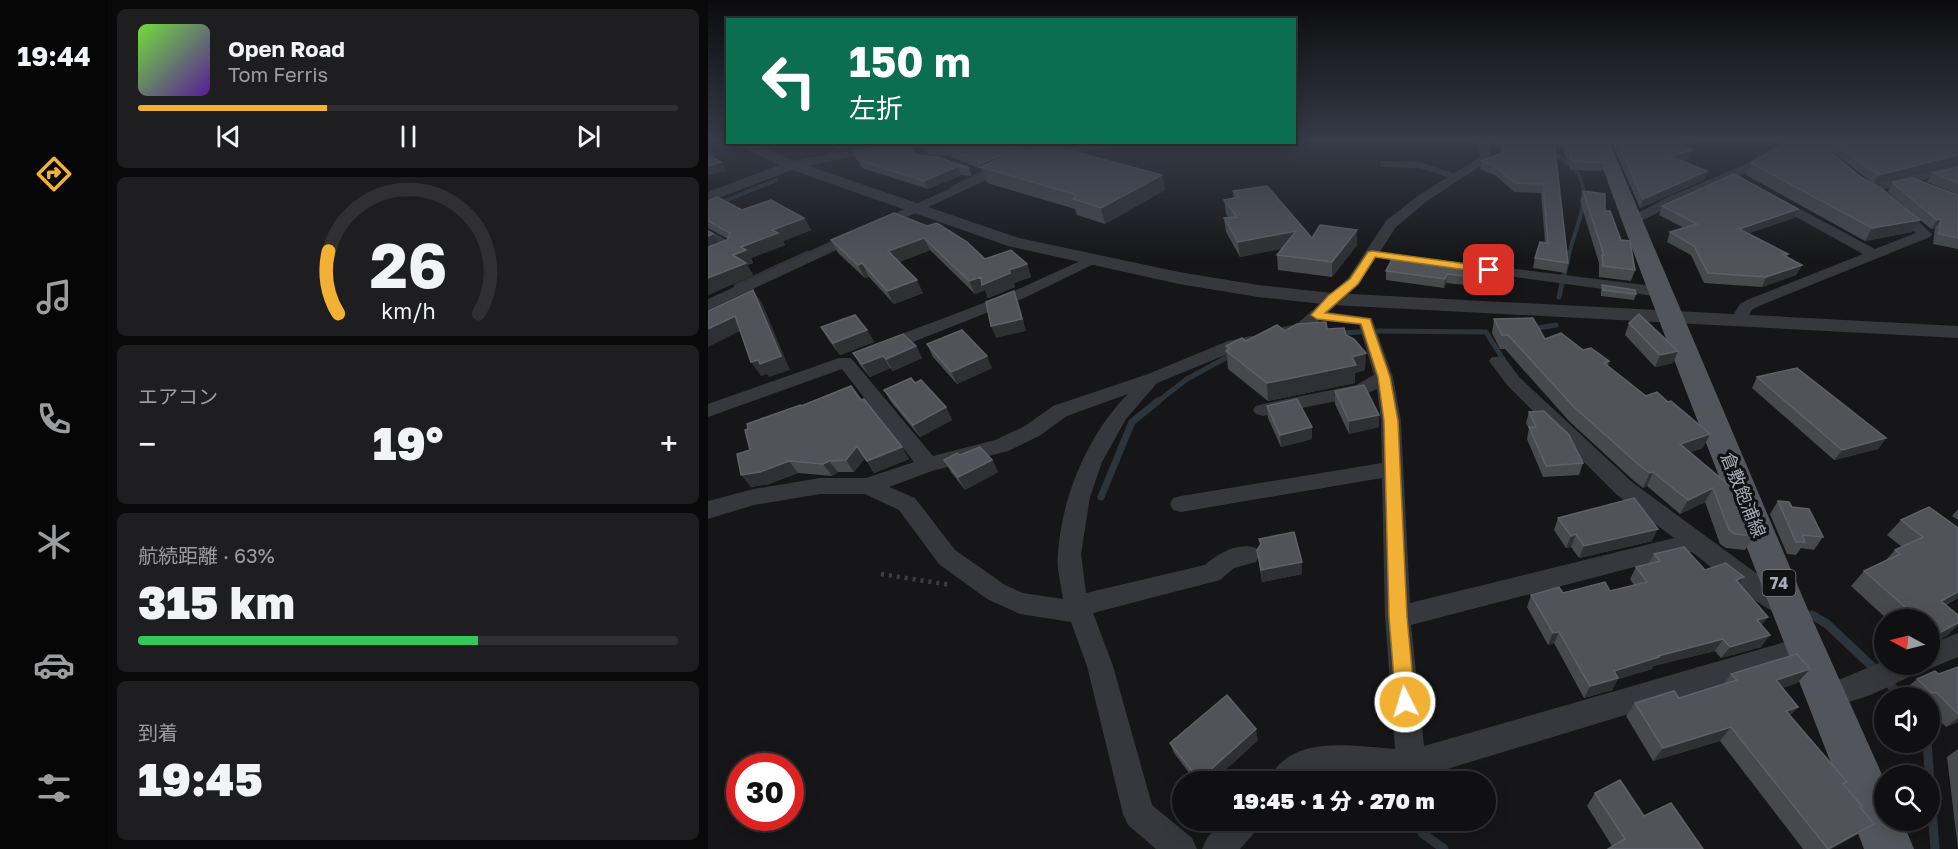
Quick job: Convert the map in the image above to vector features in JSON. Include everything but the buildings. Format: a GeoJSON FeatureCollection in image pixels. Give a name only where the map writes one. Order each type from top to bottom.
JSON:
{"type":"FeatureCollection","features":[{"type":"Feature","properties":{"kind":"main road","name":"倉敷飽浦線"},"geometry":{"type":"LineString","coordinates":[[1616,181],[1888,849]]}},
{"type":"Feature","properties":{"kind":"street"},"geometry":{"type":"LineString","coordinates":[[708,197],[751,181]]}},
{"type":"Feature","properties":{"kind":"street"},"geometry":{"type":"LineString","coordinates":[[837,181],[1014,242],[1179,279],[1258,291],[1332,299],[1666,304]]}},
{"type":"Feature","properties":{"kind":"street"},"geometry":{"type":"LineString","coordinates":[[708,305],[911,206],[957,181]]}},
{"type":"Feature","properties":{"kind":"street"},"geometry":{"type":"LineString","coordinates":[[708,510],[754,497],[820,486],[867,486],[928,465],[1001,446],[1032,431],[1060,411],[1154,378],[1234,345],[1303,328],[1354,281],[1378,255],[1391,224],[1423,198],[1450,181]]}},
{"type":"Feature","properties":{"kind":"street"},"geometry":{"type":"LineString","coordinates":[[1632,220],[1695,190],[1732,181]]}},
{"type":"Feature","properties":{"kind":"street"},"geometry":{"type":"LineString","coordinates":[[1881,196],[1878,187],[1905,181]]}},
{"type":"Feature","properties":{"kind":"street"},"geometry":{"type":"LineString","coordinates":[[1910,181],[1928,188]]}},
{"type":"Feature","properties":{"kind":"street"},"geometry":{"type":"LineString","coordinates":[[1738,320],[1746,307],[1753,303],[1925,234],[1881,196],[1860,184]]}},
{"type":"Feature","properties":{"kind":"street"},"geometry":{"type":"LineString","coordinates":[[1763,193],[1875,255]]}},
{"type":"Feature","properties":{"kind":"street"},"geometry":{"type":"LineString","coordinates":[[708,411],[1016,296],[1091,260]]}},
{"type":"Feature","properties":{"kind":"street"},"geometry":{"type":"LineString","coordinates":[[1454,265],[1562,280],[1738,320],[1958,332]]}},
{"type":"Feature","properties":{"kind":"street"},"geometry":{"type":"LineString","coordinates":[[1317,315],[1366,321],[1384,377],[1391,421],[1398,617],[1411,765]]}},
{"type":"Feature","properties":{"kind":"street"},"geometry":{"type":"LineString","coordinates":[[856,357],[928,465]]}},
{"type":"Feature","properties":{"kind":"street"},"geometry":{"type":"LineString","coordinates":[[1498,361],[1514,382],[1624,488],[1762,591],[1787,605]]}},
{"type":"Feature","properties":{"kind":"street"},"geometry":{"type":"LineString","coordinates":[[1263,410],[1361,390],[1384,377]]}},
{"type":"Feature","properties":{"kind":"street"},"geometry":{"type":"LineString","coordinates":[[1154,378],[1118,415],[1092,462],[1079,497],[1069,554],[1078,610],[1100,666],[1139,813],[1181,849]]}},
{"type":"Feature","properties":{"kind":"street"},"geometry":{"type":"LineString","coordinates":[[1081,404],[1118,415]]}},
{"type":"Feature","properties":{"kind":"street"},"geometry":{"type":"LineString","coordinates":[[1181,504],[1392,469]]}},
{"type":"Feature","properties":{"kind":"street"},"geometry":{"type":"LineString","coordinates":[[867,486],[907,504],[947,557],[996,592],[1020,603],[1078,610],[1212,573],[1227,560],[1248,555]]}},
{"type":"Feature","properties":{"kind":"street"},"geometry":{"type":"LineString","coordinates":[[1398,617],[1694,542]]}},
{"type":"Feature","properties":{"kind":"street"},"geometry":{"type":"LineString","coordinates":[[1940,652],[1958,645]]}},
{"type":"Feature","properties":{"kind":"street"},"geometry":{"type":"LineString","coordinates":[[1293,771],[1297,767],[1334,759],[1411,765],[1806,648]]}},
{"type":"Feature","properties":{"kind":"street"},"geometry":{"type":"LineString","coordinates":[[1826,693],[1841,692],[1884,675]]}},
{"type":"Feature","properties":{"kind":"street"},"geometry":{"type":"LineString","coordinates":[[1218,849],[1235,831]]}},
{"type":"Feature","properties":{"kind":"lane"},"geometry":{"type":"LineString","coordinates":[[708,233],[733,247],[725,250]]}},
{"type":"Feature","properties":{"kind":"path"},"geometry":{"type":"LineString","coordinates":[[881,574],[996,592]]}},
{"type":"Feature","properties":{"kind":"waterway"},"geometry":{"type":"LineString","coordinates":[[708,208],[774,181]]}},
{"type":"Feature","properties":{"kind":"waterway"},"geometry":{"type":"LineString","coordinates":[[952,188],[967,181]]}},
{"type":"Feature","properties":{"kind":"waterway"},"geometry":{"type":"LineString","coordinates":[[1569,255],[1583,202],[1581,181]]}},
{"type":"Feature","properties":{"kind":"waterway"},"geometry":{"type":"LineString","coordinates":[[805,255],[838,240]]}},
{"type":"Feature","properties":{"kind":"waterway"},"geometry":{"type":"LineString","coordinates":[[736,286],[808,253]]}},
{"type":"Feature","properties":{"kind":"waterway"},"geometry":{"type":"LineString","coordinates":[[1559,297],[1569,253]]}},
{"type":"Feature","properties":{"kind":"waterway"},"geometry":{"type":"LineString","coordinates":[[1532,329],[1556,325]]}},
{"type":"Feature","properties":{"kind":"waterway"},"geometry":{"type":"LineString","coordinates":[[1378,331],[1486,332],[1506,364]]}},
{"type":"Feature","properties":{"kind":"waterway"},"geometry":{"type":"LineString","coordinates":[[1340,333],[1360,332]]}},
{"type":"Feature","properties":{"kind":"waterway"},"geometry":{"type":"LineString","coordinates":[[1156,403],[1187,379],[1233,354]]}},
{"type":"Feature","properties":{"kind":"waterway"},"geometry":{"type":"LineString","coordinates":[[1101,497],[1132,422],[1158,401]]}},
{"type":"Feature","properties":{"kind":"waterway"},"geometry":{"type":"LineString","coordinates":[[1812,615],[1827,624],[1874,668]]}},
{"type":"Feature","properties":{"kind":"waterway"},"geometry":{"type":"LineString","coordinates":[[1886,680],[1892,687]]}},
{"type":"Feature","properties":{"kind":"waterway"},"geometry":{"type":"LineString","coordinates":[[1928,753],[1935,849]]}},
{"type":"Feature","properties":{"kind":"waterway"},"geometry":{"type":"LineString","coordinates":[[1422,831],[1444,849]]}},
{"type":"Feature","properties":{"kind":"route"},"geometry":{"type":"LineString","coordinates":[[1405,702],[1392,507],[1391,421],[1384,377],[1366,321],[1317,315],[1354,281],[1372,254],[1489,270]]}}]}
